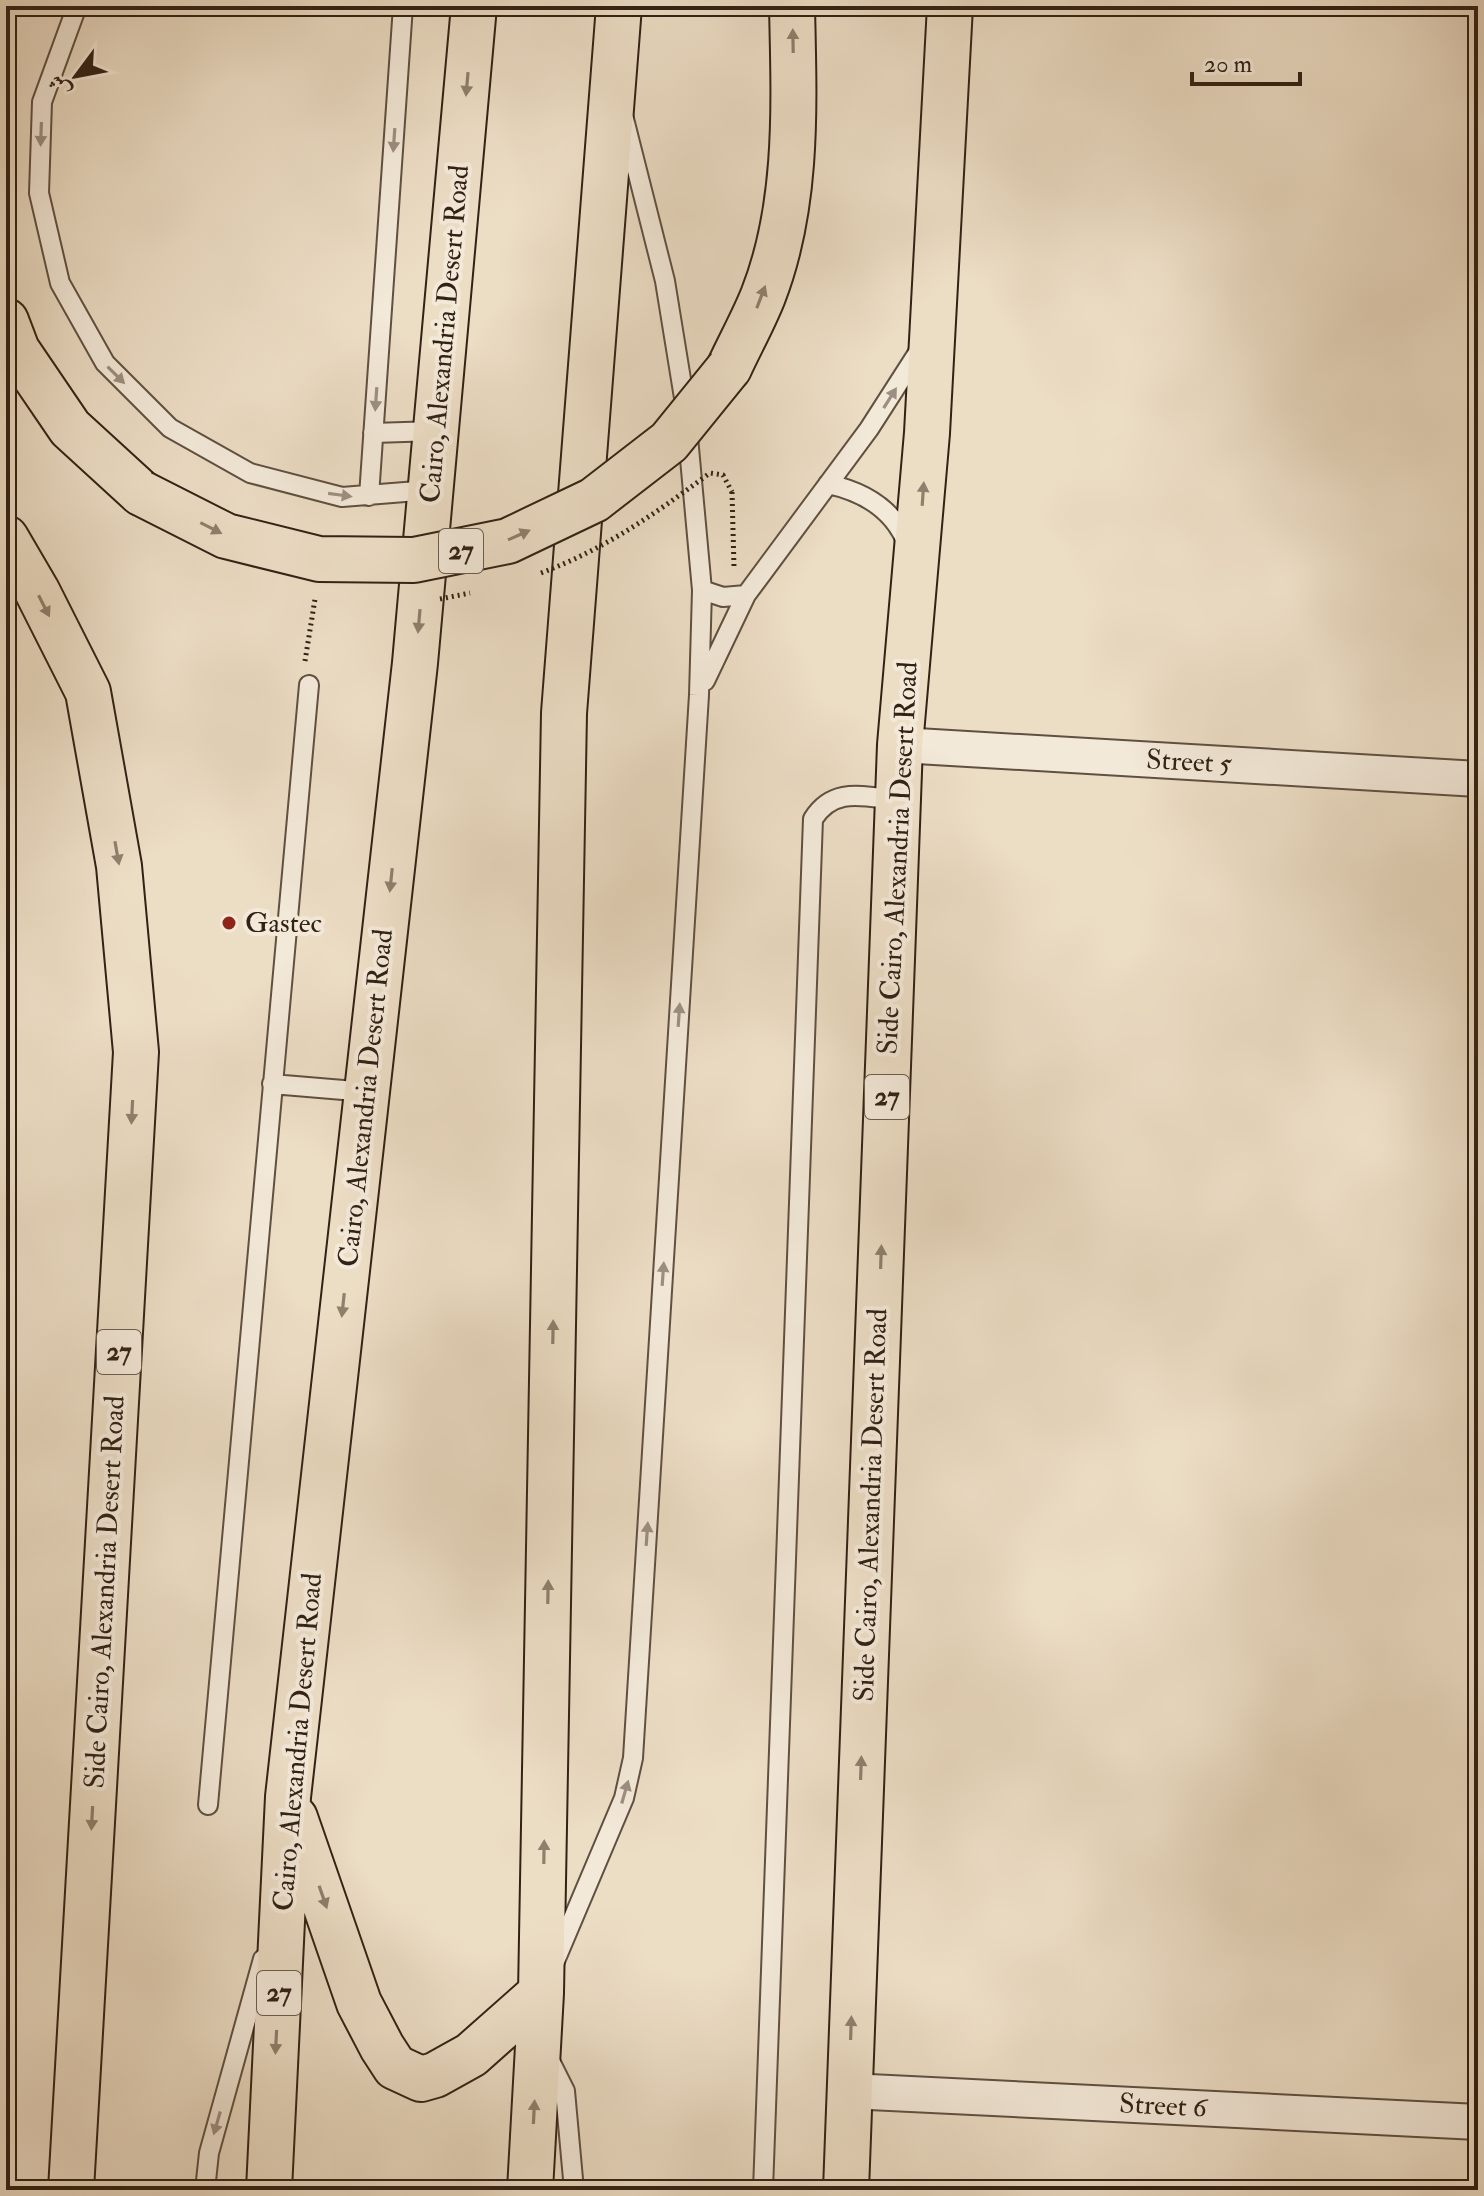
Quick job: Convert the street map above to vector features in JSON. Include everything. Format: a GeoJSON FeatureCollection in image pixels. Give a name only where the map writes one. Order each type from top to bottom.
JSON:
{"type":"FeatureCollection","features":[{"type":"Feature","properties":{"kind":"main road","name":"Cairo, Alexandria Desert Road"},"geometry":{"type":"LineString","coordinates":[[269,2190],[288,1797],[415,663],[474,6]]}},
{"type":"Feature","properties":{"kind":"main road"},"geometry":{"type":"LineString","coordinates":[[530,2190],[541,1993],[564,713],[619,6]]}},
{"type":"Feature","properties":{"kind":"main road","name":"27"},"geometry":{"type":"LineString","coordinates":[[6,321],[17,350],[70,428],[141,493],[226,536],[319,559],[414,560],[508,541],[594,500],[669,442],[729,368],[763,294],[784,221],[794,134],[792,6]]}},
{"type":"Feature","properties":{"kind":"main road","name":"Side Cairo, Alexandria Desert Road"},"geometry":{"type":"LineString","coordinates":[[846,2190],[900,745],[934,327],[950,6]]}},
{"type":"Feature","properties":{"kind":"main road","name":"Side Cairo, Alexandria Desert Road"},"geometry":{"type":"LineString","coordinates":[[6,538],[37,591],[88,692],[119,866],[136,1052],[71,2190]]}},
{"type":"Feature","properties":{"kind":"main road"},"geometry":{"type":"LineString","coordinates":[[288,1797],[359,2003],[395,2067],[421,2079],[435,2075],[471,2055],[541,1993]]}},
{"type":"Feature","properties":{"kind":"street","name":"Street 5"},"geometry":{"type":"LineString","coordinates":[[900,745],[1478,779]]}},
{"type":"Feature","properties":{"kind":"street","name":"Street 6"},"geometry":{"type":"LineString","coordinates":[[849,2091],[1478,2122]]}},
{"type":"Feature","properties":{"kind":"lane"},"geometry":{"type":"LineString","coordinates":[[77,6],[42,102],[39,193],[60,283],[105,363],[170,428],[250,473],[342,497],[431,490]]}},
{"type":"Feature","properties":{"kind":"lane"},"geometry":{"type":"LineString","coordinates":[[369,496],[403,6]]}},
{"type":"Feature","properties":{"kind":"lane"},"geometry":{"type":"LineString","coordinates":[[541,1993],[624,1798],[633,1758],[699,695],[702,590],[685,404],[665,281],[613,73]]}},
{"type":"Feature","properties":{"kind":"lane"},"geometry":{"type":"LineString","coordinates":[[699,695],[746,595],[885,406],[934,327]]}},
{"type":"Feature","properties":{"kind":"lane"},"geometry":{"type":"LineString","coordinates":[[373,433],[436,431]]}},
{"type":"Feature","properties":{"kind":"lane"},"geometry":{"type":"LineString","coordinates":[[828,484],[866,496],[897,523],[913,560],[915,580]]}},
{"type":"Feature","properties":{"kind":"lane"},"geometry":{"type":"LineString","coordinates":[[702,590],[723,597],[746,595]]}},
{"type":"Feature","properties":{"kind":"lane"},"geometry":{"type":"LineString","coordinates":[[208,1805],[309,685]]}},
{"type":"Feature","properties":{"kind":"lane"},"geometry":{"type":"LineString","coordinates":[[763,2190],[813,819],[822,805],[836,797],[898,800]]}},
{"type":"Feature","properties":{"kind":"lane"},"geometry":{"type":"LineString","coordinates":[[272,1084],[367,1092]]}},
{"type":"Feature","properties":{"kind":"lane"},"geometry":{"type":"LineString","coordinates":[[205,2190],[209,2153],[284,1887]]}},
{"type":"Feature","properties":{"kind":"lane"},"geometry":{"type":"LineString","coordinates":[[539,2039],[565,2091],[574,2190]]}},
{"type":"Feature","properties":{"kind":"path"},"geometry":{"type":"LineString","coordinates":[[732,492],[735,575]]}},
{"type":"Feature","properties":{"kind":"path"},"geometry":{"type":"LineString","coordinates":[[304,656],[315,599]]}},
{"type":"Feature","properties":{"kind":"place","name":"Gastec"},"geometry":{"type":"Point","coordinates":[229,923]}}]}
